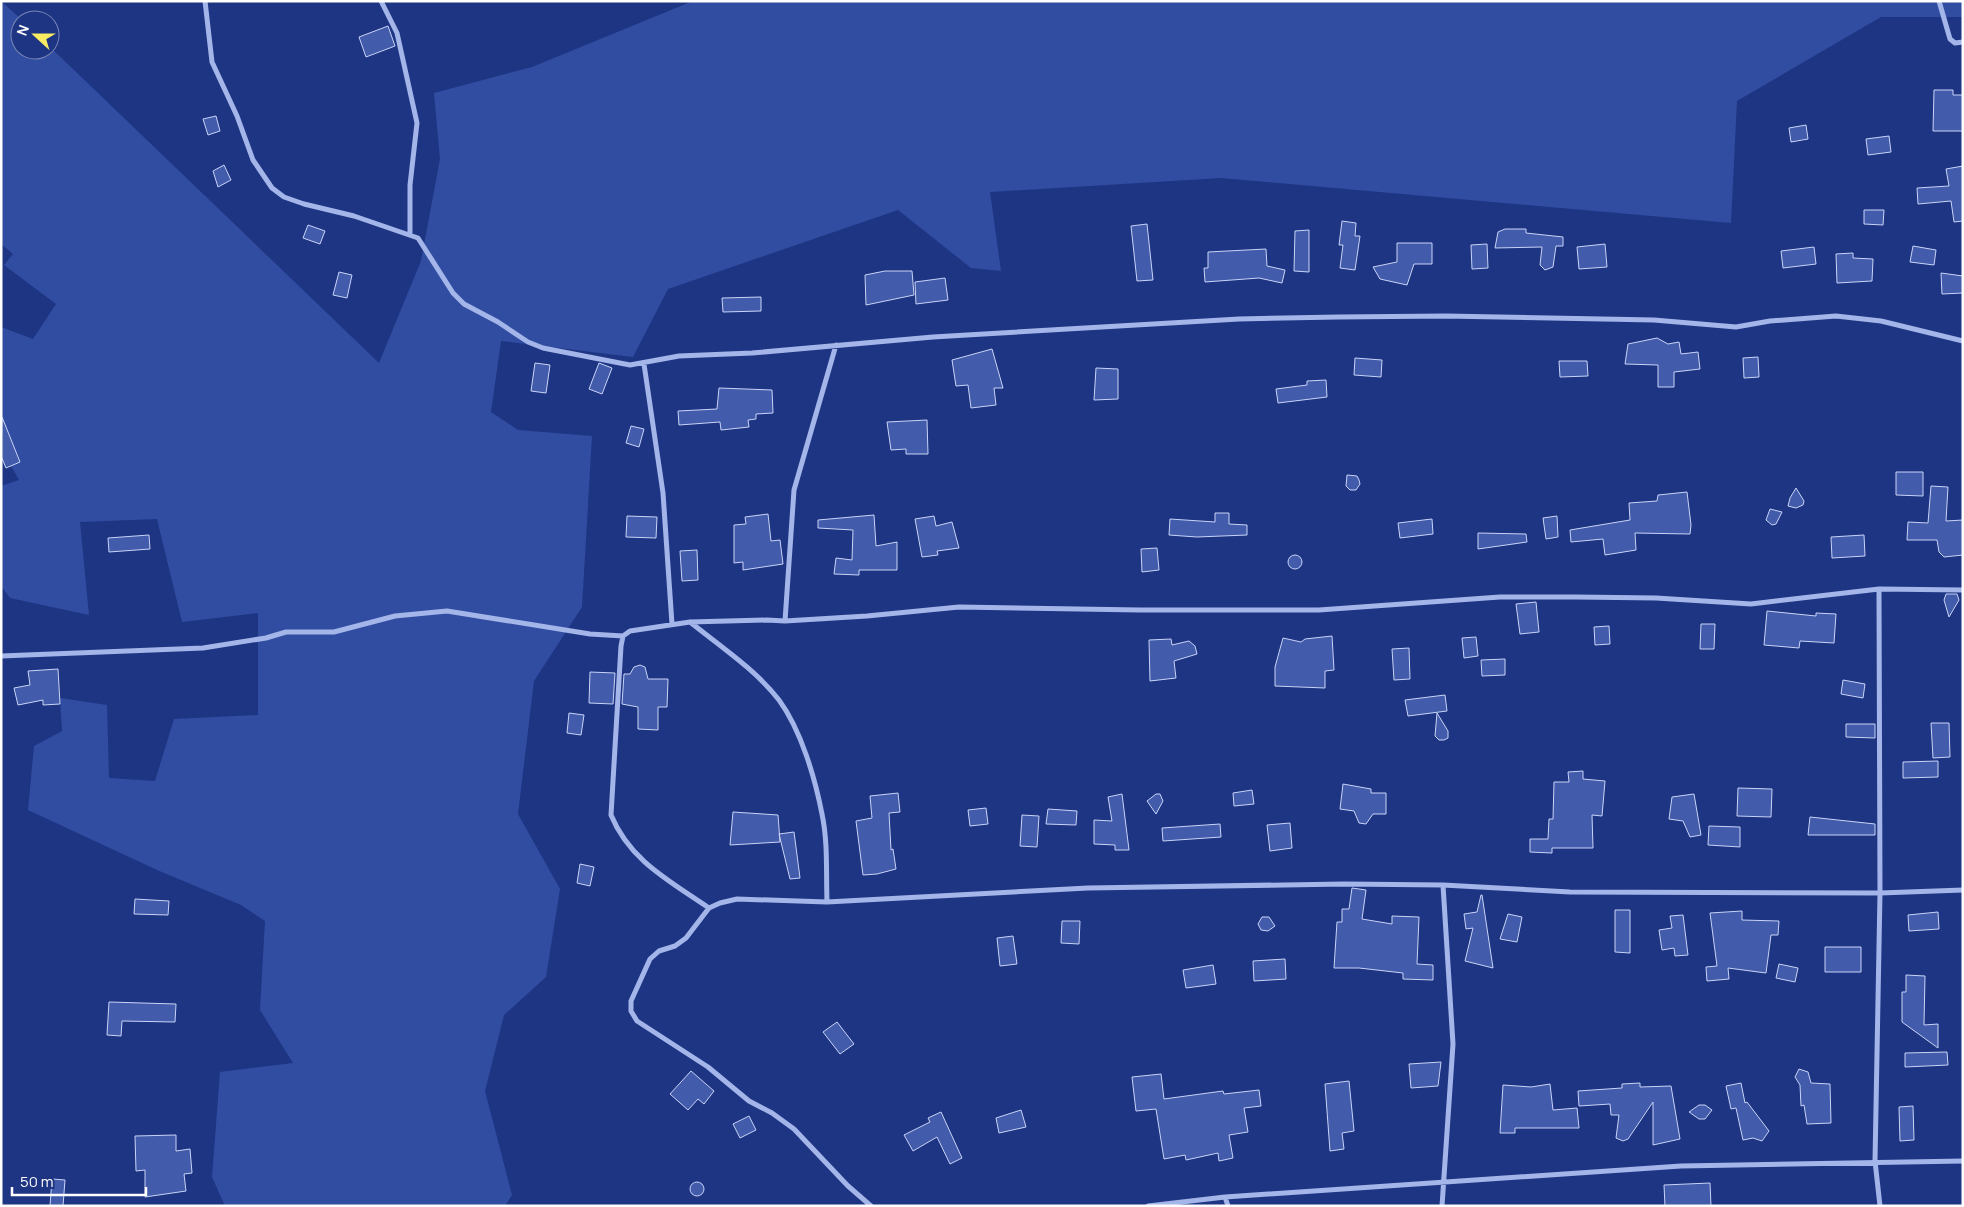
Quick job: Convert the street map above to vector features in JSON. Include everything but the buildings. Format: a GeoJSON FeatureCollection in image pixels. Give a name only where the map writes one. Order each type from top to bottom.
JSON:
{"type":"FeatureCollection","features":[{"type":"Feature","properties":{"kind":"street"},"geometry":{"type":"LineString","coordinates":[[205,1],[212,62],[234,109],[253,160],[272,188],[284,196],[304,204],[354,216],[418,238],[453,293],[464,304],[498,322],[528,342],[543,348],[625,364],[644,364],[679,356],[752,353],[836,345],[1239,319],[1446,316],[1654,320],[1736,327],[1770,320],[1836,316],[1881,321],[1963,341]]}},
{"type":"Feature","properties":{"kind":"street"},"geometry":{"type":"LineString","coordinates":[[381,1],[397,32],[417,122],[410,185],[410,234]]}},
{"type":"Feature","properties":{"kind":"street"},"geometry":{"type":"LineString","coordinates":[[1940,1],[1950,39],[1955,43],[1963,42]]}},
{"type":"Feature","properties":{"kind":"street"},"geometry":{"type":"LineString","coordinates":[[785,621],[794,490],[836,345]]}},
{"type":"Feature","properties":{"kind":"street"},"geometry":{"type":"LineString","coordinates":[[644,364],[663,493],[672,624]]}},
{"type":"Feature","properties":{"kind":"street"},"geometry":{"type":"LineString","coordinates":[[1879,590],[1880,893],[1875,1161],[1880,1206]]}},
{"type":"Feature","properties":{"kind":"street"},"geometry":{"type":"LineString","coordinates":[[1,656],[202,648],[266,638],[286,632],[334,632],[395,616],[447,610],[590,634],[623,636],[630,631],[690,622],[785,621],[867,616],[959,607],[1320,610],[1500,597],[1656,598],[1751,604],[1879,590],[1963,590]]}},
{"type":"Feature","properties":{"kind":"street"},"geometry":{"type":"LineString","coordinates":[[690,622],[756,677],[779,700],[794,724],[823,815],[827,902]]}},
{"type":"Feature","properties":{"kind":"street"},"geometry":{"type":"LineString","coordinates":[[623,636],[611,816],[619,834],[647,865],[709,908]]}},
{"type":"Feature","properties":{"kind":"street"},"geometry":{"type":"LineString","coordinates":[[871,1206],[848,1186],[794,1129],[772,1113],[749,1101],[708,1067],[637,1021],[634,1016],[632,1001],[638,980],[650,959],[659,951],[675,946],[686,938],[709,908],[720,903],[737,900],[827,902],[1088,888],[1344,884],[1443,885],[1570,892],[1880,893],[1963,890]]}},
{"type":"Feature","properties":{"kind":"street"},"geometry":{"type":"LineString","coordinates":[[1442,1206],[1453,1044],[1443,885]]}},
{"type":"Feature","properties":{"kind":"street"},"geometry":{"type":"LineString","coordinates":[[1148,1206],[1226,1197],[1680,1166],[1875,1161],[1963,1161]]}},
{"type":"Feature","properties":{"kind":"street"},"geometry":{"type":"LineString","coordinates":[[1226,1197],[1228,1206]]}},
{"type":"Feature","properties":{"kind":"shaded area"},"geometry":{"type":"Polygon","coordinates":[[[1,1],[11,10],[10,60],[60,60],[60,57],[379,363],[421,261],[440,159],[434,93],[532,67],[693,1],[1963,1],[1963,17],[1881,17],[1737,101],[1731,223],[1221,178],[990,192],[1001,271],[971,268],[898,210],[668,289],[633,357],[501,341],[491,412],[518,430],[592,436],[582,607],[534,681],[518,814],[560,889],[546,977],[504,1015],[485,1091],[512,1195],[505,1206],[225,1206],[212,1177],[220,1072],[293,1063],[260,1010],[265,921],[241,905],[157,870],[28,810],[34,746],[62,731],[60,698],[107,705],[109,778],[155,781],[174,719],[258,715],[258,613],[182,622],[157,519],[80,522],[89,615],[10,598],[1,586],[1,486],[19,480],[1,448],[1,327],[33,339],[56,304],[4,265],[13,254],[1,244],[1,1]]]}}]}
